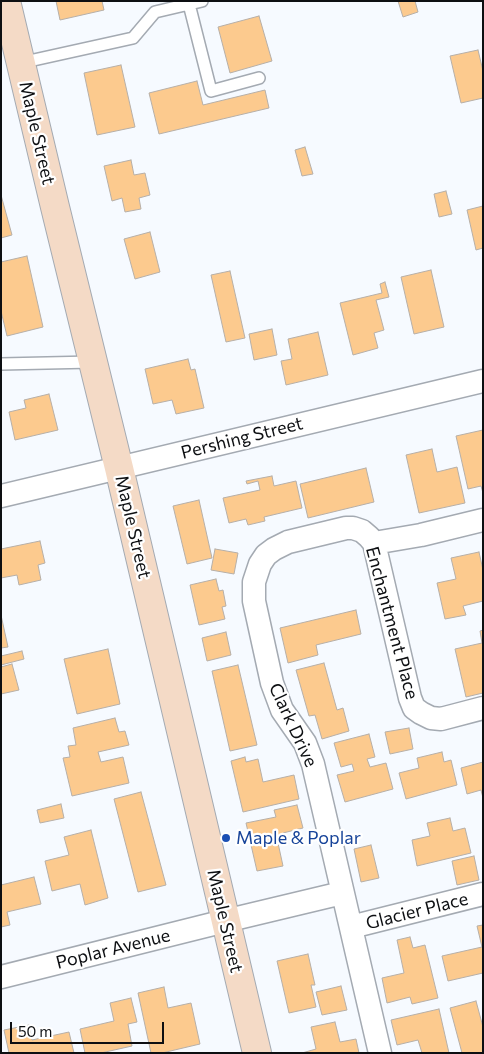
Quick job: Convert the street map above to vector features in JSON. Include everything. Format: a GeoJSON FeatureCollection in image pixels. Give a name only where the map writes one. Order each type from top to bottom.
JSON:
{"type":"FeatureCollection","features":[{"type":"Feature","properties":{"kind":"street","name":"Maple Street"},"geometry":{"type":"LineString","coordinates":[[6,14],[20,63],[119,468],[257,1053]]}},
{"type":"Feature","properties":{"kind":"street","name":"Pershing Street"},"geometry":{"type":"LineString","coordinates":[[1,496],[483,380]]}},
{"type":"Feature","properties":{"kind":"street"},"geometry":{"type":"LineString","coordinates":[[374,543],[421,535],[483,520]]}},
{"type":"Feature","properties":{"kind":"street","name":"Enchantment Place"},"geometry":{"type":"LineString","coordinates":[[274,549],[288,542],[346,528],[358,529],[366,534],[374,543],[410,698],[414,708],[431,718],[441,719],[483,708]]}},
{"type":"Feature","properties":{"kind":"street","name":"Clark Drive"},"geometry":{"type":"LineString","coordinates":[[274,549],[266,555],[255,577],[253,590],[255,610],[277,699],[304,743],[313,764],[380,1053]]}},
{"type":"Feature","properties":{"kind":"street"},"geometry":{"type":"LineString","coordinates":[[225,921],[342,893]]}},
{"type":"Feature","properties":{"kind":"street","name":"Glacier Place"},"geometry":{"type":"LineString","coordinates":[[351,927],[483,894]]}},
{"type":"Feature","properties":{"kind":"street","name":"Poplar Avenue"},"geometry":{"type":"LineString","coordinates":[[1,977],[225,921]]}},
{"type":"Feature","properties":{"kind":"lane"},"geometry":{"type":"LineString","coordinates":[[20,63],[133,38],[155,12],[202,1]]}},
{"type":"Feature","properties":{"kind":"lane"},"geometry":{"type":"LineString","coordinates":[[189,4],[211,90],[258,78]]}},
{"type":"Feature","properties":{"kind":"lane"},"geometry":{"type":"LineString","coordinates":[[1,364],[93,362]]}},
{"type":"Feature","properties":{"kind":"building"},"geometry":{"type":"Polygon","coordinates":[[[56,1],[102,1],[104,10],[60,20],[56,1]]]}},
{"type":"Feature","properties":{"kind":"building"},"geometry":{"type":"Polygon","coordinates":[[[398,1],[415,1],[418,12],[403,17],[398,1]]]}},
{"type":"Feature","properties":{"kind":"building"},"geometry":{"type":"Polygon","coordinates":[[[259,16],[272,61],[230,73],[218,27],[259,16]]]}},
{"type":"Feature","properties":{"kind":"building"},"geometry":{"type":"Polygon","coordinates":[[[478,50],[483,71],[483,98],[461,103],[450,56],[478,50]]]}},
{"type":"Feature","properties":{"kind":"building"},"geometry":{"type":"Polygon","coordinates":[[[121,65],[135,127],[97,135],[84,73],[121,65]]]}},
{"type":"Feature","properties":{"kind":"building"},"geometry":{"type":"Polygon","coordinates":[[[197,81],[203,105],[265,90],[269,108],[159,134],[149,93],[197,81]]]}},
{"type":"Feature","properties":{"kind":"building"},"geometry":{"type":"Polygon","coordinates":[[[305,147],[313,174],[302,176],[295,150],[305,147]]]}},
{"type":"Feature","properties":{"kind":"building"},"geometry":{"type":"Polygon","coordinates":[[[131,160],[134,175],[145,173],[150,195],[139,198],[141,209],[125,212],[122,198],[112,201],[104,166],[131,160]]]}},
{"type":"Feature","properties":{"kind":"building"},"geometry":{"type":"Polygon","coordinates":[[[446,191],[452,214],[439,217],[434,194],[446,191]]]}},
{"type":"Feature","properties":{"kind":"building"},"geometry":{"type":"Polygon","coordinates":[[[1,195],[12,235],[1,238],[1,195]]]}},
{"type":"Feature","properties":{"kind":"building"},"geometry":{"type":"Polygon","coordinates":[[[483,206],[483,248],[476,250],[467,210],[483,206]]]}},
{"type":"Feature","properties":{"kind":"building"},"geometry":{"type":"Polygon","coordinates":[[[150,232],[160,272],[135,279],[124,239],[150,232]]]}},
{"type":"Feature","properties":{"kind":"building"},"geometry":{"type":"Polygon","coordinates":[[[27,256],[43,327],[7,336],[1,311],[1,262],[27,256]]]}},
{"type":"Feature","properties":{"kind":"building"},"geometry":{"type":"Polygon","coordinates":[[[431,270],[444,327],[414,334],[401,277],[431,270]]]}},
{"type":"Feature","properties":{"kind":"building"},"geometry":{"type":"Polygon","coordinates":[[[230,271],[245,338],[226,342],[211,275],[230,271]]]}},
{"type":"Feature","properties":{"kind":"building"},"geometry":{"type":"Polygon","coordinates":[[[385,282],[389,297],[376,300],[384,330],[374,333],[378,348],[353,355],[340,303],[382,293],[380,284],[385,282]]]}},
{"type":"Feature","properties":{"kind":"building"},"geometry":{"type":"Polygon","coordinates":[[[272,329],[277,355],[254,360],[249,334],[272,329]]]}},
{"type":"Feature","properties":{"kind":"building"},"geometry":{"type":"Polygon","coordinates":[[[318,332],[328,375],[286,385],[281,361],[292,359],[288,339],[318,332]]]}},
{"type":"Feature","properties":{"kind":"building"},"geometry":{"type":"Polygon","coordinates":[[[188,359],[191,370],[195,369],[204,408],[176,414],[172,400],[153,404],[145,369],[188,359]]]}},
{"type":"Feature","properties":{"kind":"building"},"geometry":{"type":"Polygon","coordinates":[[[49,394],[58,430],[15,440],[9,412],[26,408],[24,400],[49,394]]]}},
{"type":"Feature","properties":{"kind":"building"},"geometry":{"type":"Polygon","coordinates":[[[483,430],[483,493],[481,486],[468,489],[456,436],[483,430]]]}},
{"type":"Feature","properties":{"kind":"building"},"geometry":{"type":"Polygon","coordinates":[[[432,449],[437,472],[457,467],[465,503],[419,513],[406,455],[432,449]]]}},
{"type":"Feature","properties":{"kind":"building"},"geometry":{"type":"Polygon","coordinates":[[[366,468],[374,502],[308,518],[300,484],[366,468]]]}},
{"type":"Feature","properties":{"kind":"building"},"geometry":{"type":"Polygon","coordinates":[[[272,476],[274,486],[296,481],[302,508],[264,517],[265,521],[248,525],[246,519],[229,523],[223,498],[260,490],[258,481],[247,484],[246,481],[272,476]]]}},
{"type":"Feature","properties":{"kind":"building"},"geometry":{"type":"Polygon","coordinates":[[[199,500],[212,558],[187,564],[173,506],[199,500]]]}},
{"type":"Feature","properties":{"kind":"building"},"geometry":{"type":"Polygon","coordinates":[[[40,541],[45,563],[38,565],[41,580],[19,585],[17,575],[1,578],[1,549],[40,541]]]}},
{"type":"Feature","properties":{"kind":"building"},"geometry":{"type":"Polygon","coordinates":[[[215,549],[238,553],[234,574],[211,570],[215,549]]]}},
{"type":"Feature","properties":{"kind":"building"},"geometry":{"type":"Polygon","coordinates":[[[479,552],[483,570],[483,601],[463,606],[466,615],[445,619],[437,583],[456,579],[451,558],[479,552]]]}},
{"type":"Feature","properties":{"kind":"building"},"geometry":{"type":"Polygon","coordinates":[[[216,579],[219,591],[223,590],[226,606],[222,607],[225,619],[199,625],[190,585],[216,579]]]}},
{"type":"Feature","properties":{"kind":"building"},"geometry":{"type":"Polygon","coordinates":[[[356,610],[361,634],[316,645],[318,655],[288,663],[280,628],[356,610]]]}},
{"type":"Feature","properties":{"kind":"building"},"geometry":{"type":"Polygon","coordinates":[[[1,615],[8,647],[1,648],[1,615]]]}},
{"type":"Feature","properties":{"kind":"building"},"geometry":{"type":"Polygon","coordinates":[[[483,630],[483,693],[466,697],[455,649],[482,643],[480,631],[483,630]]]}},
{"type":"Feature","properties":{"kind":"building"},"geometry":{"type":"Polygon","coordinates":[[[226,632],[231,655],[207,661],[202,638],[226,632]]]}},
{"type":"Feature","properties":{"kind":"building"},"geometry":{"type":"Polygon","coordinates":[[[108,649],[120,704],[77,714],[64,659],[108,649]]]}},
{"type":"Feature","properties":{"kind":"building"},"geometry":{"type":"Polygon","coordinates":[[[22,651],[24,659],[1,665],[1,656],[22,651]]]}},
{"type":"Feature","properties":{"kind":"building"},"geometry":{"type":"Polygon","coordinates":[[[324,663],[337,710],[343,708],[349,731],[322,739],[315,715],[309,716],[296,670],[324,663]]]}},
{"type":"Feature","properties":{"kind":"building"},"geometry":{"type":"Polygon","coordinates":[[[12,664],[19,690],[1,694],[1,667],[12,664]]]}},
{"type":"Feature","properties":{"kind":"building"},"geometry":{"type":"Polygon","coordinates":[[[238,665],[257,745],[230,751],[212,671],[238,665]]]}},
{"type":"Feature","properties":{"kind":"building"},"geometry":{"type":"Polygon","coordinates":[[[115,718],[119,732],[125,731],[129,745],[98,752],[101,762],[123,757],[129,783],[72,796],[63,758],[70,757],[68,746],[76,745],[73,728],[115,718]]]}},
{"type":"Feature","properties":{"kind":"building"},"geometry":{"type":"Polygon","coordinates":[[[409,728],[413,749],[390,754],[385,732],[409,728]]]}},
{"type":"Feature","properties":{"kind":"building"},"geometry":{"type":"Polygon","coordinates":[[[369,734],[375,757],[367,759],[370,767],[386,763],[393,789],[345,802],[337,775],[354,771],[352,764],[341,767],[334,743],[369,734]]]}},
{"type":"Feature","properties":{"kind":"building"},"geometry":{"type":"Polygon","coordinates":[[[442,752],[444,762],[451,760],[457,785],[406,799],[399,773],[419,768],[417,758],[442,752]]]}},
{"type":"Feature","properties":{"kind":"building"},"geometry":{"type":"Polygon","coordinates":[[[245,757],[246,762],[258,759],[263,782],[294,775],[299,799],[243,812],[231,761],[245,757]]]}},
{"type":"Feature","properties":{"kind":"building"},"geometry":{"type":"Polygon","coordinates":[[[483,762],[483,798],[481,790],[467,794],[461,768],[483,762]]]}},
{"type":"Feature","properties":{"kind":"building"},"geometry":{"type":"Polygon","coordinates":[[[141,792],[166,885],[138,892],[114,799],[141,792]]]}},
{"type":"Feature","properties":{"kind":"building"},"geometry":{"type":"Polygon","coordinates":[[[61,804],[64,818],[40,823],[37,810],[61,804]]]}},
{"type":"Feature","properties":{"kind":"building"},"geometry":{"type":"Polygon","coordinates":[[[297,805],[303,828],[283,833],[286,841],[278,843],[283,866],[257,871],[246,823],[276,817],[274,810],[297,805]]]}},
{"type":"Feature","properties":{"kind":"building"},"geometry":{"type":"Polygon","coordinates":[[[450,818],[453,831],[465,828],[471,853],[417,866],[412,840],[430,836],[427,823],[450,818]]]}},
{"type":"Feature","properties":{"kind":"building"},"geometry":{"type":"Polygon","coordinates":[[[91,830],[108,898],[85,905],[80,884],[52,891],[45,861],[69,855],[64,837],[91,830]]]}},
{"type":"Feature","properties":{"kind":"building"},"geometry":{"type":"Polygon","coordinates":[[[371,845],[379,878],[361,882],[354,849],[371,845]]]}},
{"type":"Feature","properties":{"kind":"building"},"geometry":{"type":"Polygon","coordinates":[[[474,856],[479,880],[457,885],[452,861],[474,856]]]}},
{"type":"Feature","properties":{"kind":"building"},"geometry":{"type":"Polygon","coordinates":[[[34,877],[41,904],[7,912],[10,925],[1,927],[1,885],[34,877]]]}},
{"type":"Feature","properties":{"kind":"building"},"geometry":{"type":"Polygon","coordinates":[[[483,925],[483,973],[448,981],[442,956],[482,947],[477,926],[483,925]]]}},
{"type":"Feature","properties":{"kind":"building"},"geometry":{"type":"Polygon","coordinates":[[[410,937],[413,948],[425,945],[438,998],[412,1004],[410,997],[387,1003],[382,978],[404,973],[397,940],[410,937]]]}},
{"type":"Feature","properties":{"kind":"building"},"geometry":{"type":"Polygon","coordinates":[[[308,954],[315,985],[311,985],[316,1007],[289,1013],[277,961],[308,954]]]}},
{"type":"Feature","properties":{"kind":"building"},"geometry":{"type":"Polygon","coordinates":[[[341,986],[347,1010],[322,1015],[316,992],[341,986]]]}},
{"type":"Feature","properties":{"kind":"building"},"geometry":{"type":"Polygon","coordinates":[[[164,987],[168,1008],[191,1003],[200,1044],[162,1053],[151,1053],[138,993],[164,987]]]}},
{"type":"Feature","properties":{"kind":"building"},"geometry":{"type":"Polygon","coordinates":[[[131,998],[137,1022],[128,1024],[132,1046],[101,1053],[85,1053],[80,1029],[114,1021],[110,1003],[131,998]]]}},
{"type":"Feature","properties":{"kind":"building"},"geometry":{"type":"Polygon","coordinates":[[[476,1001],[483,1027],[483,1053],[462,1053],[450,1008],[476,1001]]]}},
{"type":"Feature","properties":{"kind":"building"},"geometry":{"type":"Polygon","coordinates":[[[439,1009],[449,1053],[422,1053],[418,1040],[397,1045],[391,1020],[439,1009]]]}},
{"type":"Feature","properties":{"kind":"building"},"geometry":{"type":"Polygon","coordinates":[[[335,1022],[340,1042],[356,1039],[359,1053],[302,1053],[316,1049],[311,1027],[335,1022]]]}},
{"type":"Feature","properties":{"kind":"building"},"geometry":{"type":"Polygon","coordinates":[[[29,1025],[32,1040],[69,1032],[74,1053],[9,1053],[4,1030],[29,1025]]]}},
{"type":"Feature","properties":{"kind":"place","name":"Maple & Poplar"},"geometry":{"type":"Point","coordinates":[226,838]}}]}
